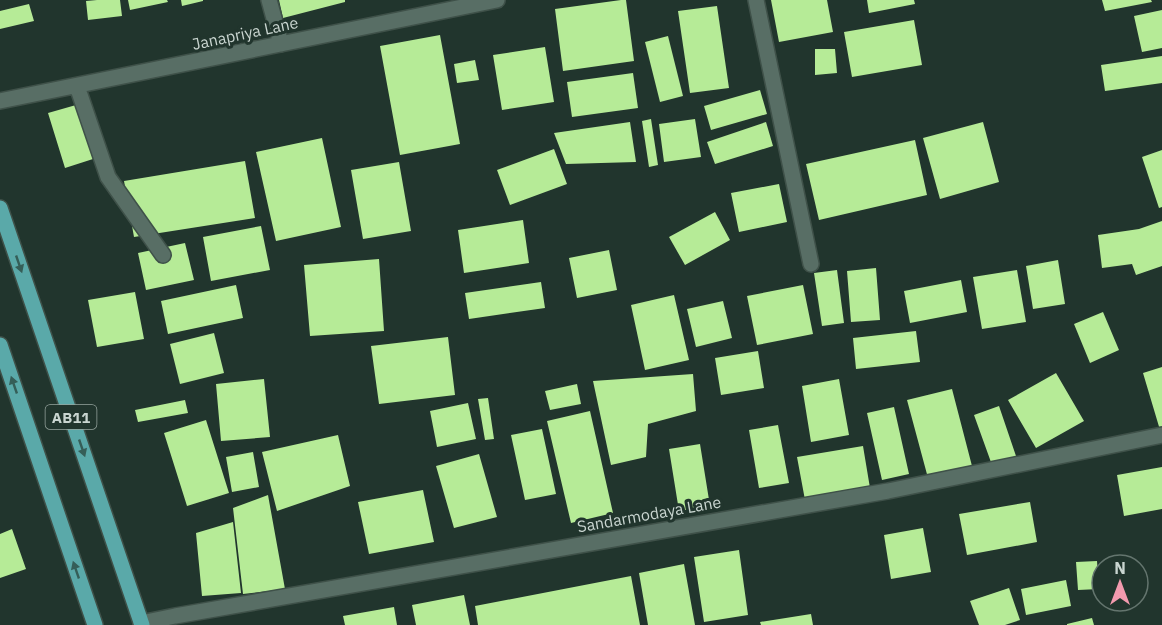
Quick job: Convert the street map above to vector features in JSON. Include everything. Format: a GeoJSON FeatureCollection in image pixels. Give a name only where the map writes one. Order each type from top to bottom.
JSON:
{"type":"FeatureCollection","features":[{"type":"Feature","properties":{"kind":"main road","name":"AB11"},"geometry":{"type":"LineString","coordinates":[[0,208],[141,624]]}},
{"type":"Feature","properties":{"kind":"main road","name":"AB11"},"geometry":{"type":"LineString","coordinates":[[0,345],[95,625]]}},
{"type":"Feature","properties":{"kind":"street"},"geometry":{"type":"LineString","coordinates":[[269,0],[281,44]]}},
{"type":"Feature","properties":{"kind":"street","name":"Janapriya Lane"},"geometry":{"type":"LineString","coordinates":[[0,101],[497,0]]}},
{"type":"Feature","properties":{"kind":"street"},"geometry":{"type":"LineString","coordinates":[[756,0],[811,264]]}},
{"type":"Feature","properties":{"kind":"street"},"geometry":{"type":"LineString","coordinates":[[77,86],[108,177],[163,255]]}},
{"type":"Feature","properties":{"kind":"street","name":"Sandarmodaya Lane"},"geometry":{"type":"LineString","coordinates":[[141,624],[175,616],[888,491],[1162,435]]}},
{"type":"Feature","properties":{"kind":"building"},"geometry":{"type":"Polygon","coordinates":[[[120,0],[122,16],[88,20],[86,1],[120,0]]]}},
{"type":"Feature","properties":{"kind":"building"},"geometry":{"type":"Polygon","coordinates":[[[128,0],[167,0],[168,2],[130,10],[128,0]]]}},
{"type":"Feature","properties":{"kind":"building"},"geometry":{"type":"Polygon","coordinates":[[[181,0],[203,0],[203,1],[182,6],[181,0]]]}},
{"type":"Feature","properties":{"kind":"building"},"geometry":{"type":"Polygon","coordinates":[[[279,0],[345,0],[345,2],[283,18],[279,0]]]}},
{"type":"Feature","properties":{"kind":"building"},"geometry":{"type":"Polygon","coordinates":[[[626,0],[634,61],[563,71],[555,9],[626,0]]]}},
{"type":"Feature","properties":{"kind":"building"},"geometry":{"type":"Polygon","coordinates":[[[771,0],[827,0],[833,32],[779,42],[771,0]]]}},
{"type":"Feature","properties":{"kind":"building"},"geometry":{"type":"Polygon","coordinates":[[[867,0],[914,0],[915,4],[869,13],[867,0]]]}},
{"type":"Feature","properties":{"kind":"building"},"geometry":{"type":"Polygon","coordinates":[[[1102,0],[1151,0],[1152,2],[1105,11],[1102,0]]]}},
{"type":"Feature","properties":{"kind":"building"},"geometry":{"type":"Polygon","coordinates":[[[29,4],[34,21],[0,29],[0,11],[29,4]]]}},
{"type":"Feature","properties":{"kind":"building"},"geometry":{"type":"Polygon","coordinates":[[[717,6],[729,88],[690,93],[678,11],[717,6]]]}},
{"type":"Feature","properties":{"kind":"building"},"geometry":{"type":"Polygon","coordinates":[[[1162,10],[1162,48],[1142,52],[1134,16],[1162,10]]]}},
{"type":"Feature","properties":{"kind":"building"},"geometry":{"type":"Polygon","coordinates":[[[914,20],[922,65],[852,77],[844,32],[914,20]]]}},
{"type":"Feature","properties":{"kind":"building"},"geometry":{"type":"Polygon","coordinates":[[[440,35],[460,144],[400,155],[380,46],[440,35]]]}},
{"type":"Feature","properties":{"kind":"building"},"geometry":{"type":"Polygon","coordinates":[[[668,36],[683,96],[660,102],[645,42],[668,36]]]}},
{"type":"Feature","properties":{"kind":"building"},"geometry":{"type":"Polygon","coordinates":[[[545,47],[554,102],[502,110],[493,55],[545,47]]]}},
{"type":"Feature","properties":{"kind":"building"},"geometry":{"type":"Polygon","coordinates":[[[815,49],[835,49],[837,73],[815,75],[815,49]]]}},
{"type":"Feature","properties":{"kind":"building"},"geometry":{"type":"Polygon","coordinates":[[[1162,56],[1162,83],[1105,91],[1101,65],[1162,56]]]}},
{"type":"Feature","properties":{"kind":"building"},"geometry":{"type":"Polygon","coordinates":[[[475,60],[479,80],[457,83],[454,64],[475,60]]]}},
{"type":"Feature","properties":{"kind":"building"},"geometry":{"type":"Polygon","coordinates":[[[633,73],[638,108],[572,117],[567,82],[633,73]]]}},
{"type":"Feature","properties":{"kind":"building"},"geometry":{"type":"Polygon","coordinates":[[[760,90],[767,114],[711,130],[704,106],[760,90]]]}},
{"type":"Feature","properties":{"kind":"building"},"geometry":{"type":"Polygon","coordinates":[[[76,105],[93,159],[65,168],[48,113],[76,105]]]}},
{"type":"Feature","properties":{"kind":"building"},"geometry":{"type":"Polygon","coordinates":[[[651,119],[658,165],[649,167],[642,121],[651,119]]]}},
{"type":"Feature","properties":{"kind":"building"},"geometry":{"type":"Polygon","coordinates":[[[695,119],[701,157],[664,162],[659,124],[695,119]]]}},
{"type":"Feature","properties":{"kind":"building"},"geometry":{"type":"Polygon","coordinates":[[[630,122],[636,162],[566,164],[554,133],[630,122]]]}},
{"type":"Feature","properties":{"kind":"building"},"geometry":{"type":"Polygon","coordinates":[[[766,122],[773,146],[715,164],[707,142],[766,122]]]}},
{"type":"Feature","properties":{"kind":"building"},"geometry":{"type":"Polygon","coordinates":[[[983,122],[999,182],[940,199],[923,138],[983,122]]]}},
{"type":"Feature","properties":{"kind":"building"},"geometry":{"type":"Polygon","coordinates":[[[322,138],[341,227],[276,241],[256,152],[322,138]]]}},
{"type":"Feature","properties":{"kind":"building"},"geometry":{"type":"Polygon","coordinates":[[[915,140],[927,195],[819,220],[806,164],[915,140]]]}},
{"type":"Feature","properties":{"kind":"building"},"geometry":{"type":"Polygon","coordinates":[[[554,149],[567,184],[510,205],[497,170],[554,149]]]}},
{"type":"Feature","properties":{"kind":"building"},"geometry":{"type":"Polygon","coordinates":[[[1162,150],[1162,207],[1159,208],[1142,157],[1162,150]]]}},
{"type":"Feature","properties":{"kind":"building"},"geometry":{"type":"Polygon","coordinates":[[[245,161],[255,218],[134,237],[124,181],[245,161]]]}},
{"type":"Feature","properties":{"kind":"building"},"geometry":{"type":"Polygon","coordinates":[[[399,162],[411,231],[363,239],[351,170],[399,162]]]}},
{"type":"Feature","properties":{"kind":"building"},"geometry":{"type":"Polygon","coordinates":[[[779,184],[787,222],[739,232],[731,193],[779,184]]]}},
{"type":"Feature","properties":{"kind":"building"},"geometry":{"type":"Polygon","coordinates":[[[715,212],[730,240],[685,265],[669,237],[715,212]]]}},
{"type":"Feature","properties":{"kind":"building"},"geometry":{"type":"Polygon","coordinates":[[[523,220],[529,263],[464,273],[458,230],[523,220]]]}},
{"type":"Feature","properties":{"kind":"building"},"geometry":{"type":"Polygon","coordinates":[[[1162,221],[1162,266],[1136,275],[1132,264],[1102,268],[1098,235],[1139,229],[1162,221]]]}},
{"type":"Feature","properties":{"kind":"building"},"geometry":{"type":"Polygon","coordinates":[[[261,226],[270,270],[211,281],[203,237],[261,226]]]}},
{"type":"Feature","properties":{"kind":"building"},"geometry":{"type":"Polygon","coordinates":[[[185,243],[194,280],[146,290],[138,253],[185,243]]]}},
{"type":"Feature","properties":{"kind":"building"},"geometry":{"type":"Polygon","coordinates":[[[609,250],[617,290],[577,298],[569,258],[609,250]]]}},
{"type":"Feature","properties":{"kind":"building"},"geometry":{"type":"Polygon","coordinates":[[[379,259],[384,331],[310,336],[304,265],[379,259]]]}},
{"type":"Feature","properties":{"kind":"building"},"geometry":{"type":"Polygon","coordinates":[[[1058,260],[1065,304],[1033,309],[1026,266],[1058,260]]]}},
{"type":"Feature","properties":{"kind":"building"},"geometry":{"type":"Polygon","coordinates":[[[876,268],[880,320],[851,322],[847,271],[876,268]]]}},
{"type":"Feature","properties":{"kind":"building"},"geometry":{"type":"Polygon","coordinates":[[[837,270],[844,323],[822,326],[814,273],[837,270]]]}},
{"type":"Feature","properties":{"kind":"building"},"geometry":{"type":"Polygon","coordinates":[[[1017,270],[1026,322],[982,329],[973,277],[1017,270]]]}},
{"type":"Feature","properties":{"kind":"building"},"geometry":{"type":"Polygon","coordinates":[[[961,280],[967,312],[910,323],[904,291],[961,280]]]}},
{"type":"Feature","properties":{"kind":"building"},"geometry":{"type":"Polygon","coordinates":[[[541,282],[545,308],[469,319],[465,293],[541,282]]]}},
{"type":"Feature","properties":{"kind":"building"},"geometry":{"type":"Polygon","coordinates":[[[236,285],[243,318],[168,334],[161,301],[236,285]]]}},
{"type":"Feature","properties":{"kind":"building"},"geometry":{"type":"Polygon","coordinates":[[[803,285],[813,334],[757,345],[747,296],[803,285]]]}},
{"type":"Feature","properties":{"kind":"building"},"geometry":{"type":"Polygon","coordinates":[[[135,292],[144,339],[97,347],[88,300],[135,292]]]}},
{"type":"Feature","properties":{"kind":"building"},"geometry":{"type":"Polygon","coordinates":[[[674,295],[689,360],[645,370],[631,305],[674,295]]]}},
{"type":"Feature","properties":{"kind":"building"},"geometry":{"type":"Polygon","coordinates":[[[723,301],[732,338],[696,347],[687,309],[723,301]]]}},
{"type":"Feature","properties":{"kind":"building"},"geometry":{"type":"Polygon","coordinates":[[[1103,312],[1119,350],[1090,363],[1074,324],[1103,312]]]}},
{"type":"Feature","properties":{"kind":"building"},"geometry":{"type":"Polygon","coordinates":[[[916,331],[920,362],[856,369],[853,338],[916,331]]]}},
{"type":"Feature","properties":{"kind":"building"},"geometry":{"type":"Polygon","coordinates":[[[214,333],[224,373],[180,384],[170,344],[214,333]]]}},
{"type":"Feature","properties":{"kind":"building"},"geometry":{"type":"Polygon","coordinates":[[[448,337],[455,395],[379,404],[371,346],[448,337]]]}},
{"type":"Feature","properties":{"kind":"building"},"geometry":{"type":"Polygon","coordinates":[[[758,351],[764,388],[721,395],[715,358],[758,351]]]}},
{"type":"Feature","properties":{"kind":"building"},"geometry":{"type":"Polygon","coordinates":[[[1162,367],[1162,430],[1160,430],[1143,373],[1162,367]]]}},
{"type":"Feature","properties":{"kind":"building"},"geometry":{"type":"Polygon","coordinates":[[[1056,373],[1084,421],[1036,448],[1008,400],[1056,373]]]}},
{"type":"Feature","properties":{"kind":"building"},"geometry":{"type":"Polygon","coordinates":[[[693,374],[696,411],[648,424],[646,457],[611,465],[593,381],[693,374]]]}},
{"type":"Feature","properties":{"kind":"building"},"geometry":{"type":"Polygon","coordinates":[[[264,379],[270,437],[221,441],[216,384],[264,379]]]}},
{"type":"Feature","properties":{"kind":"building"},"geometry":{"type":"Polygon","coordinates":[[[839,379],[849,435],[811,442],[802,386],[839,379]]]}},
{"type":"Feature","properties":{"kind":"building"},"geometry":{"type":"Polygon","coordinates":[[[577,384],[581,404],[550,410],[545,391],[577,384]]]}},
{"type":"Feature","properties":{"kind":"building"},"geometry":{"type":"Polygon","coordinates":[[[952,389],[972,466],[928,478],[907,400],[952,389]]]}},
{"type":"Feature","properties":{"kind":"building"},"geometry":{"type":"Polygon","coordinates":[[[488,398],[494,439],[485,440],[478,399],[488,398]]]}},
{"type":"Feature","properties":{"kind":"building"},"geometry":{"type":"Polygon","coordinates":[[[185,400],[188,413],[138,422],[135,410],[185,400]]]}},
{"type":"Feature","properties":{"kind":"building"},"geometry":{"type":"Polygon","coordinates":[[[468,403],[476,439],[437,447],[430,411],[468,403]]]}},
{"type":"Feature","properties":{"kind":"building"},"geometry":{"type":"Polygon","coordinates":[[[999,406],[1016,456],[992,465],[974,415],[999,406]]]}},
{"type":"Feature","properties":{"kind":"building"},"geometry":{"type":"Polygon","coordinates":[[[894,407],[909,474],[882,480],[867,413],[894,407]]]}},
{"type":"Feature","properties":{"kind":"building"},"geometry":{"type":"Polygon","coordinates":[[[590,411],[613,513],[571,523],[547,421],[590,411]]]}},
{"type":"Feature","properties":{"kind":"building"},"geometry":{"type":"Polygon","coordinates":[[[206,420],[229,493],[187,506],[164,433],[206,420]]]}},
{"type":"Feature","properties":{"kind":"building"},"geometry":{"type":"Polygon","coordinates":[[[778,425],[789,483],[759,488],[749,430],[778,425]]]}},
{"type":"Feature","properties":{"kind":"building"},"geometry":{"type":"Polygon","coordinates":[[[542,429],[556,494],[525,500],[511,435],[542,429]]]}},
{"type":"Feature","properties":{"kind":"building"},"geometry":{"type":"Polygon","coordinates":[[[338,435],[350,486],[277,511],[262,452],[338,435]]]}},
{"type":"Feature","properties":{"kind":"building"},"geometry":{"type":"Polygon","coordinates":[[[700,444],[710,506],[679,511],[669,449],[700,444]]]}},
{"type":"Feature","properties":{"kind":"building"},"geometry":{"type":"Polygon","coordinates":[[[863,446],[870,488],[805,500],[797,457],[863,446]]]}},
{"type":"Feature","properties":{"kind":"building"},"geometry":{"type":"Polygon","coordinates":[[[253,452],[259,487],[232,492],[226,457],[253,452]]]}},
{"type":"Feature","properties":{"kind":"building"},"geometry":{"type":"Polygon","coordinates":[[[479,454],[497,517],[454,528],[436,466],[479,454]]]}},
{"type":"Feature","properties":{"kind":"building"},"geometry":{"type":"Polygon","coordinates":[[[1162,467],[1162,509],[1124,516],[1117,475],[1162,467]]]}},
{"type":"Feature","properties":{"kind":"building"},"geometry":{"type":"Polygon","coordinates":[[[423,490],[434,542],[369,554],[358,502],[423,490]]]}},
{"type":"Feature","properties":{"kind":"building"},"geometry":{"type":"Polygon","coordinates":[[[268,495],[285,589],[243,594],[233,508],[268,495]]]}},
{"type":"Feature","properties":{"kind":"building"},"geometry":{"type":"Polygon","coordinates":[[[1030,502],[1037,542],[967,555],[959,514],[1030,502]]]}},
{"type":"Feature","properties":{"kind":"building"},"geometry":{"type":"Polygon","coordinates":[[[233,522],[241,593],[202,596],[196,533],[233,522]]]}},
{"type":"Feature","properties":{"kind":"building"},"geometry":{"type":"Polygon","coordinates":[[[923,528],[931,572],[891,579],[884,535],[923,528]]]}},
{"type":"Feature","properties":{"kind":"building"},"geometry":{"type":"Polygon","coordinates":[[[12,529],[26,569],[0,578],[0,534],[12,529]]]}},
{"type":"Feature","properties":{"kind":"building"},"geometry":{"type":"Polygon","coordinates":[[[739,550],[748,615],[704,622],[694,557],[739,550]]]}},
{"type":"Feature","properties":{"kind":"building"},"geometry":{"type":"Polygon","coordinates":[[[1090,561],[1090,589],[1078,590],[1076,562],[1090,561]]]}},
{"type":"Feature","properties":{"kind":"building"},"geometry":{"type":"Polygon","coordinates":[[[684,564],[695,625],[648,625],[639,573],[684,564]]]}},
{"type":"Feature","properties":{"kind":"building"},"geometry":{"type":"Polygon","coordinates":[[[631,576],[640,625],[478,625],[475,606],[631,576]]]}},
{"type":"Feature","properties":{"kind":"building"},"geometry":{"type":"Polygon","coordinates":[[[1066,580],[1071,606],[1026,615],[1021,589],[1066,580]]]}},
{"type":"Feature","properties":{"kind":"building"},"geometry":{"type":"Polygon","coordinates":[[[1009,588],[1020,620],[1005,625],[979,625],[970,601],[1009,588]]]}},
{"type":"Feature","properties":{"kind":"building"},"geometry":{"type":"Polygon","coordinates":[[[464,595],[470,625],[416,625],[412,605],[464,595]]]}},
{"type":"Feature","properties":{"kind":"building"},"geometry":{"type":"Polygon","coordinates":[[[394,607],[397,625],[345,625],[343,616],[394,607]]]}},
{"type":"Feature","properties":{"kind":"building"},"geometry":{"type":"Polygon","coordinates":[[[811,614],[813,625],[761,625],[760,622],[811,614]]]}},
{"type":"Feature","properties":{"kind":"building"},"geometry":{"type":"Polygon","coordinates":[[[1092,618],[1094,625],[1067,625],[1067,624],[1092,618]]]}}]}
